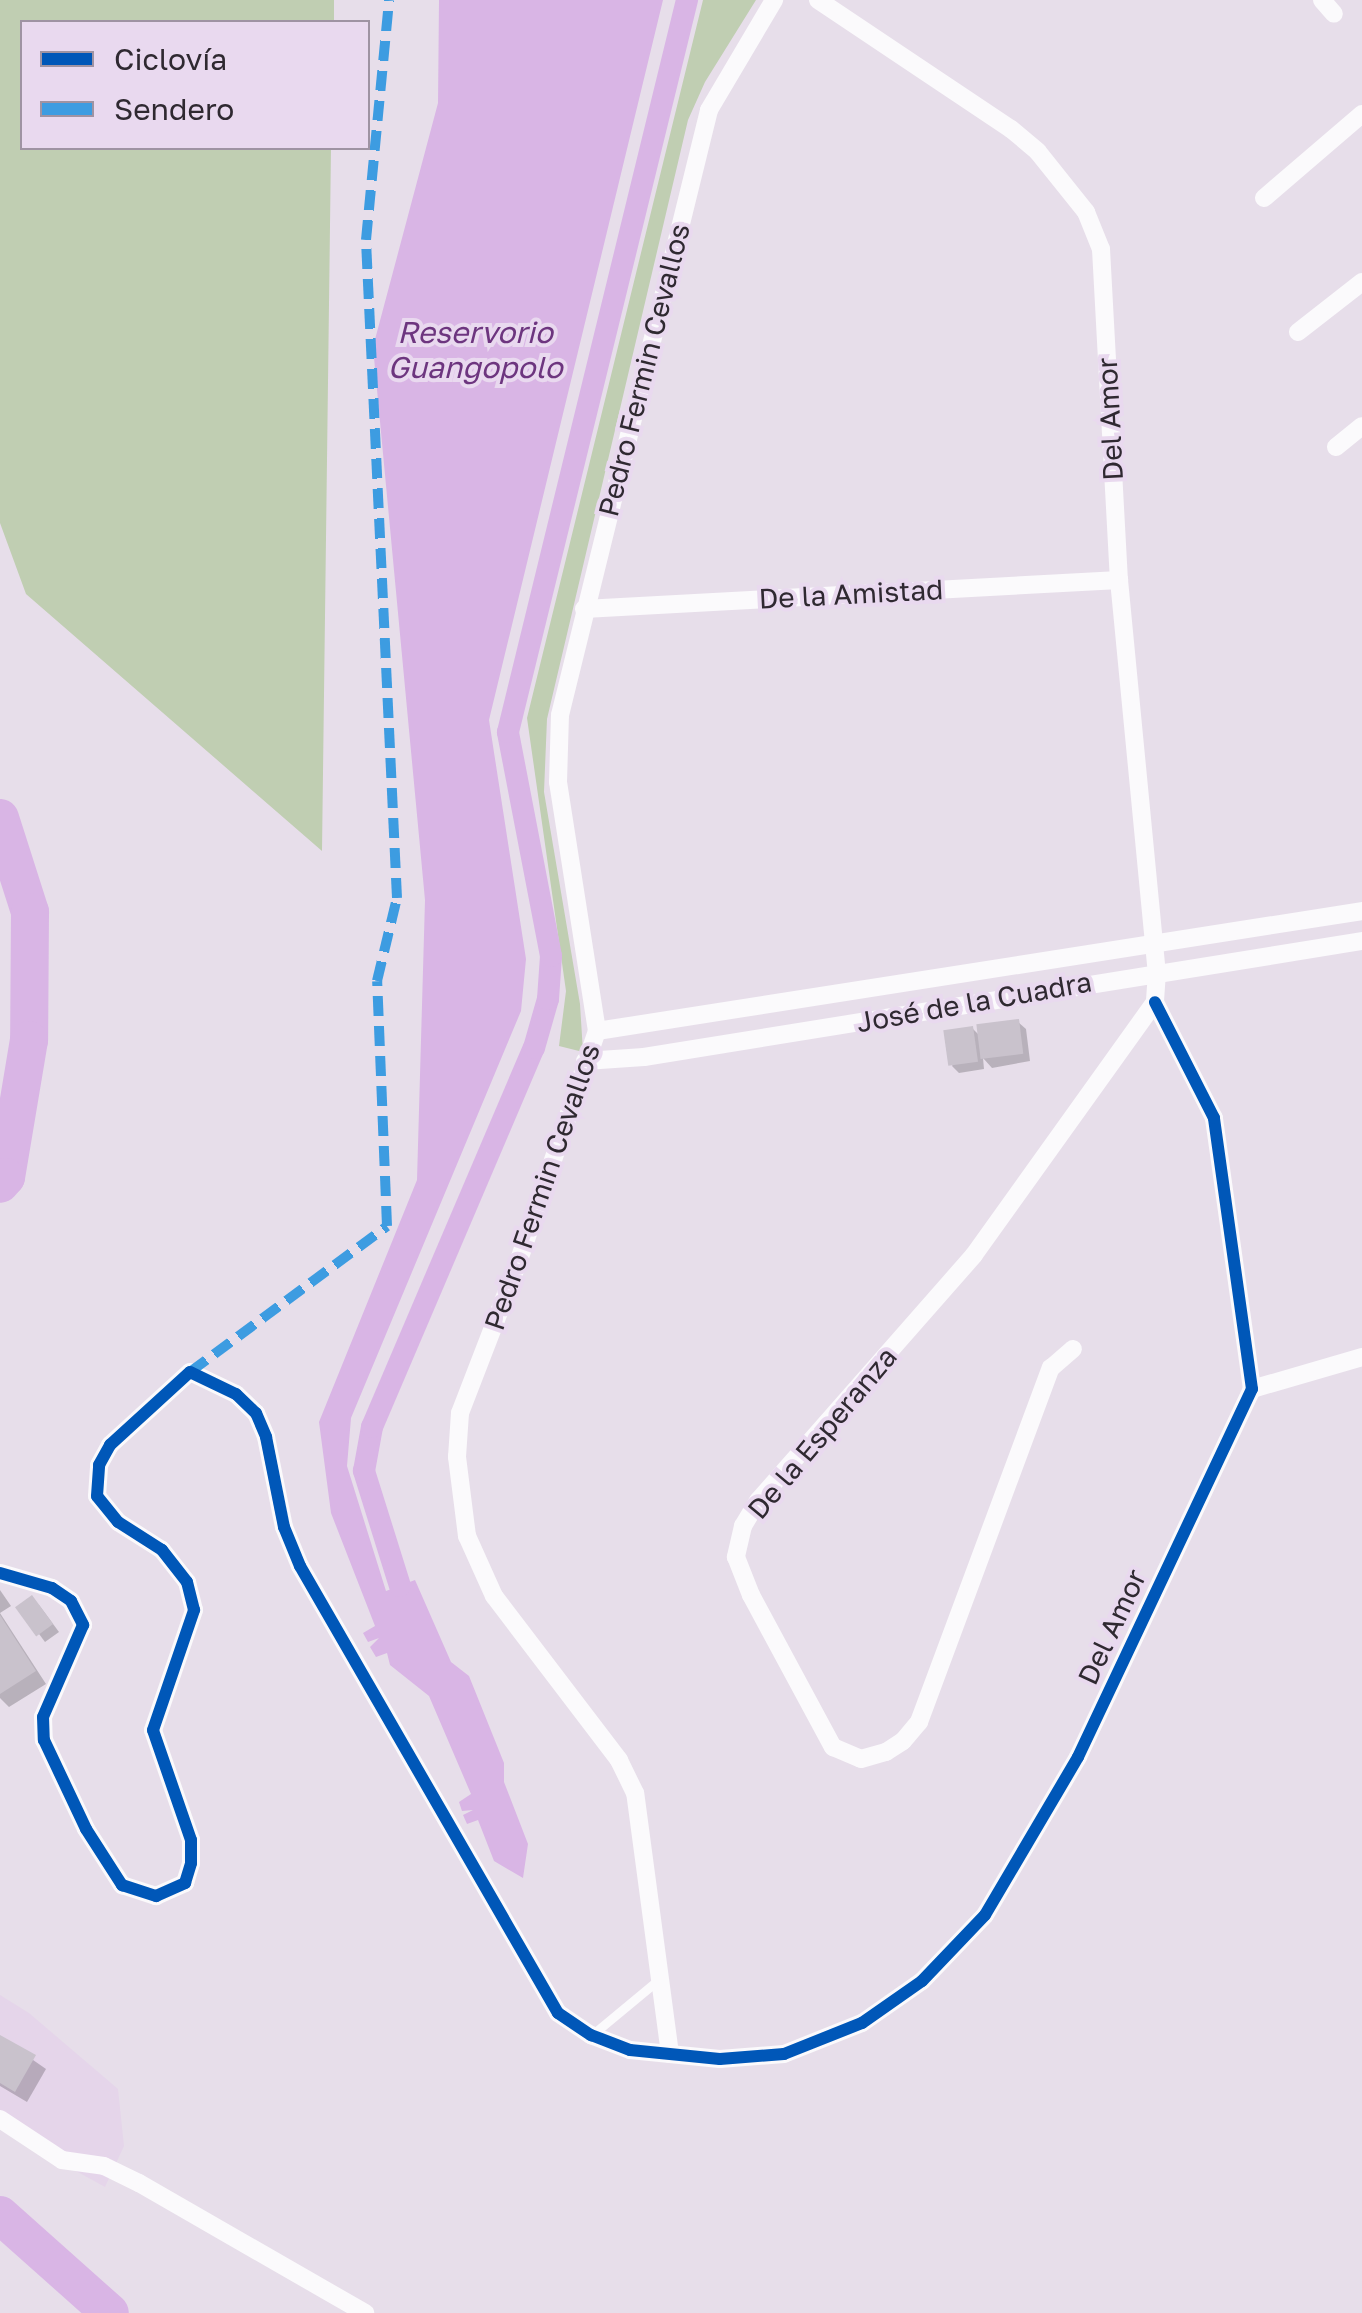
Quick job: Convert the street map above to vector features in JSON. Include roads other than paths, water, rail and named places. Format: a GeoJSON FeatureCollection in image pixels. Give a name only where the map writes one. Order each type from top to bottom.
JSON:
{"type":"FeatureCollection","features":[{"type":"Feature","properties":{"kind":"street","name":"Pedro Fermin Cevallos"},"geometry":{"type":"LineString","coordinates":[[670,2054],[635,1793],[619,1760],[494,1596],[467,1536],[456,1457],[460,1413],[519,1260],[597,1032],[558,782],[560,715],[709,110],[774,0]]}},
{"type":"Feature","properties":{"kind":"street","name":"Del Amor"},"geometry":{"type":"LineString","coordinates":[[818,0],[1011,129],[1049,164],[1086,212],[1101,249],[1119,580],[1157,972]]}},
{"type":"Feature","properties":{"kind":"street"},"geometry":{"type":"LineString","coordinates":[[1264,198],[1362,114]]}},
{"type":"Feature","properties":{"kind":"street"},"geometry":{"type":"LineString","coordinates":[[1298,332],[1362,282]]}},
{"type":"Feature","properties":{"kind":"street"},"geometry":{"type":"LineString","coordinates":[[1336,447],[1362,426]]}},
{"type":"Feature","properties":{"kind":"street","name":"De la Amistad"},"geometry":{"type":"LineString","coordinates":[[584,609],[1119,580]]}},
{"type":"Feature","properties":{"kind":"street","name":"José de la Cuadra"},"geometry":{"type":"LineString","coordinates":[[597,1032],[1362,912]]}},
{"type":"Feature","properties":{"kind":"street","name":"José de la Cuadra"},"geometry":{"type":"LineString","coordinates":[[586,1061],[644,1057],[1362,941]]}},
{"type":"Feature","properties":{"kind":"street"},"geometry":{"type":"LineString","coordinates":[[1157,972],[1155,1002],[1214,1118],[1252,1389],[1362,1357]]}},
{"type":"Feature","properties":{"kind":"street"},"geometry":{"type":"LineString","coordinates":[[880,988],[885,1017]]}},
{"type":"Feature","properties":{"kind":"street","name":"De la Esperanza"},"geometry":{"type":"LineString","coordinates":[[1072,1349],[1051,1368],[918,1722],[904,1741],[886,1752],[862,1759],[833,1747],[751,1596],[736,1557],[743,1526],[758,1501],[974,1256],[1155,1002]]}},
{"type":"Feature","properties":{"kind":"street","name":"Del Amor"},"geometry":{"type":"LineString","coordinates":[[0,1573],[52,1588],[71,1601],[83,1625],[44,1717],[44,1740],[86,1830],[122,1885],[156,1896],[184,1882],[192,1863],[190,1840],[153,1730],[194,1610],[187,1582],[162,1550],[118,1522],[98,1496],[99,1465],[110,1445],[190,1372],[236,1394],[256,1413],[266,1437],[284,1527],[300,1566],[558,2013],[591,2035],[630,2050],[756,2058],[818,2042],[862,2023],[922,1981],[958,1948],[984,1915],[1078,1757],[1252,1389]]}},
{"type":"Feature","properties":{"kind":"street"},"geometry":{"type":"LineString","coordinates":[[0,2119],[62,2160],[104,2166],[138,2183],[365,2313]]}},
{"type":"Feature","properties":{"kind":"lane"},"geometry":{"type":"LineString","coordinates":[[591,2035],[659,1980]]}},
{"type":"Feature","properties":{"kind":"water","name":"Reservorio Guangopolo"},"geometry":{"type":"Polygon","coordinates":[[[439,0],[663,0],[489,720],[526,959],[521,1011],[351,1418],[347,1466],[386,1591],[415,1580],[451,1662],[469,1676],[504,1763],[504,1782],[528,1844],[523,1878],[494,1861],[478,1820],[467,1824],[463,1815],[473,1810],[462,1811],[459,1802],[471,1794],[429,1696],[390,1665],[387,1653],[376,1657],[370,1647],[379,1638],[368,1642],[363,1633],[375,1626],[331,1513],[319,1422],[417,1180],[425,900],[373,347],[438,103],[439,0]]]}},
{"type":"Feature","properties":{"kind":"waterway"},"geometry":{"type":"LineString","coordinates":[[400,1586],[364,1471],[372,1427],[534,1048],[548,999],[551,956],[508,732],[687,0]]}},
{"type":"Feature","properties":{"kind":"waterway"},"geometry":{"type":"LineString","coordinates":[[0,818],[30,912],[29,1040],[6,1177],[0,1184]]}},
{"type":"Feature","properties":{"kind":"waterway"},"geometry":{"type":"LineString","coordinates":[[0,2215],[110,2313]]}}]}
